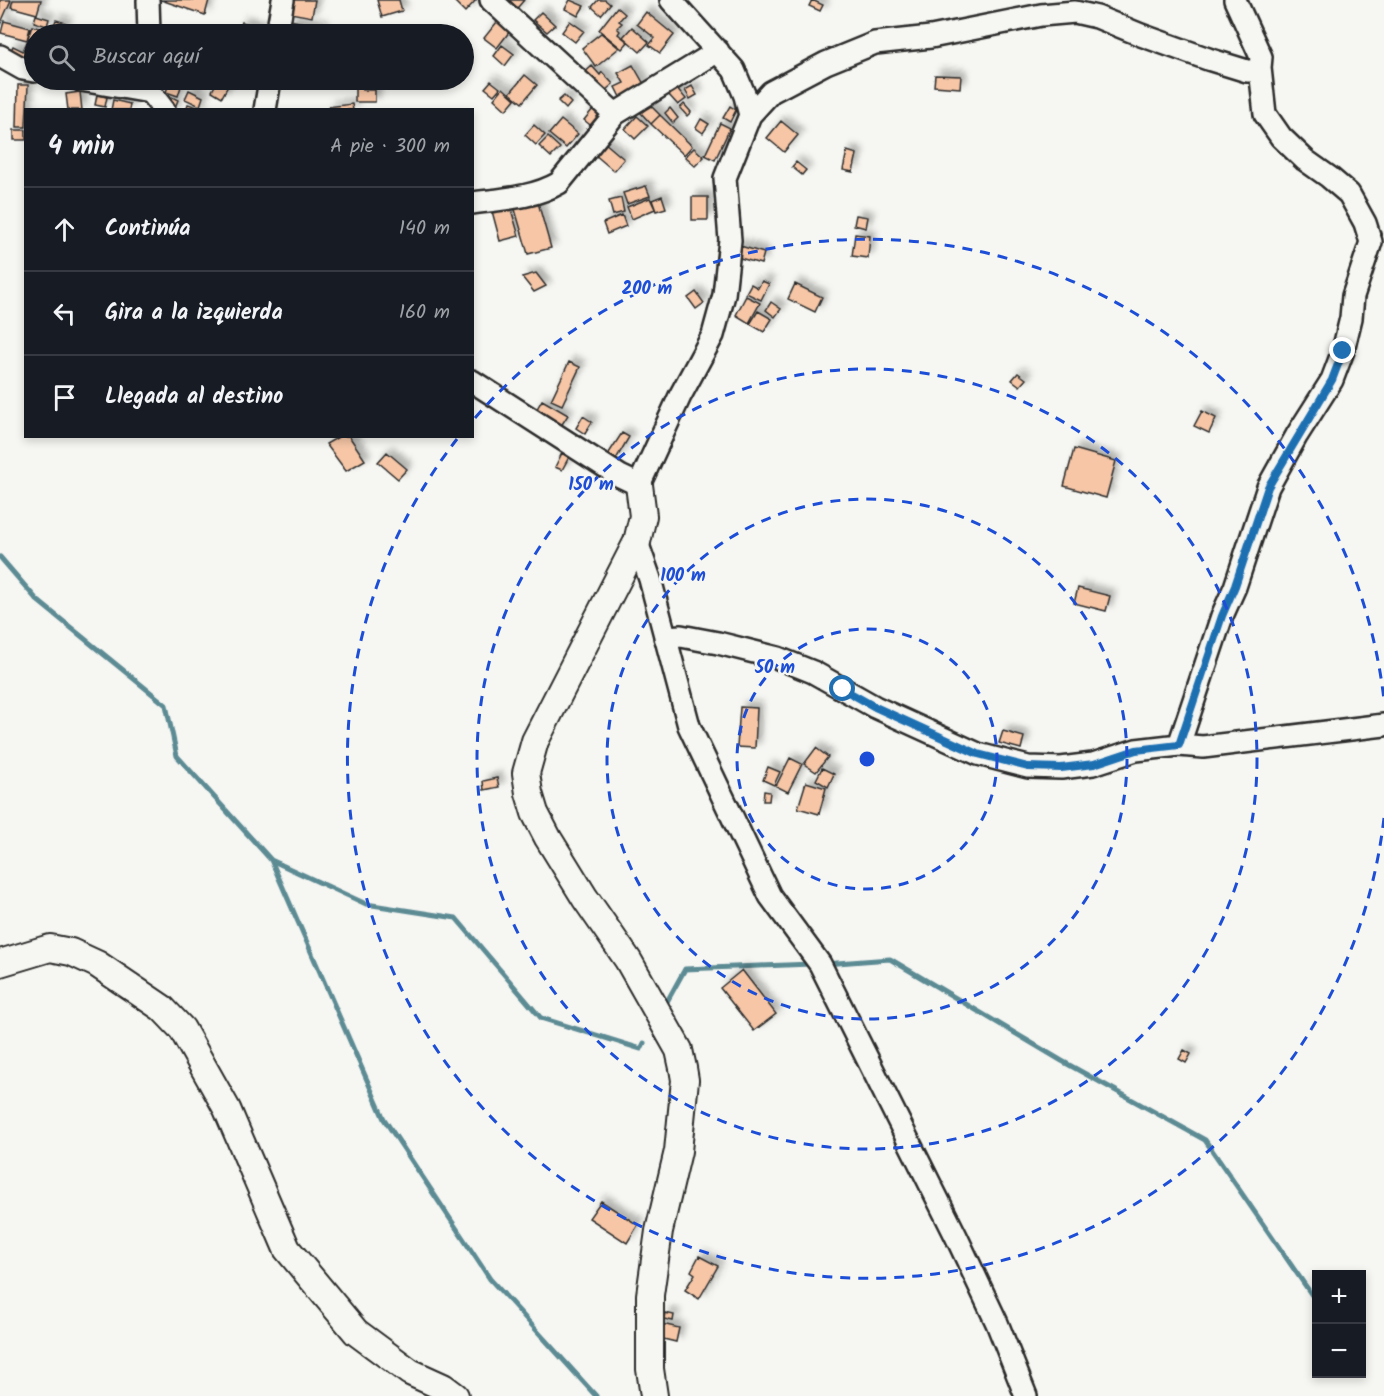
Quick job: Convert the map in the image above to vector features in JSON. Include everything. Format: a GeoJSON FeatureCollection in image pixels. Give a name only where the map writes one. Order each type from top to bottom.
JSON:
{"type":"FeatureCollection","features":[{"type":"Feature","properties":{"kind":"street"},"geometry":{"type":"LineString","coordinates":[[148,0],[149,24]]}},
{"type":"Feature","properties":{"kind":"street"},"geometry":{"type":"LineString","coordinates":[[279,24],[283,0]]}},
{"type":"Feature","properties":{"kind":"street"},"geometry":{"type":"LineString","coordinates":[[491,0],[615,114]]}},
{"type":"Feature","properties":{"kind":"street"},"geometry":{"type":"LineString","coordinates":[[671,0],[734,70],[750,114]]}},
{"type":"Feature","properties":{"kind":"street"},"geometry":{"type":"LineString","coordinates":[[1179,745],[1268,487],[1332,380],[1343,351],[1352,318],[1353,296],[1371,242],[1365,223],[1349,195],[1305,160],[1281,137],[1268,120],[1265,114],[1261,57],[1235,0]]}},
{"type":"Feature","properties":{"kind":"street"},"geometry":{"type":"LineString","coordinates":[[654,1396],[650,1370],[650,1295],[658,1231],[678,1151],[685,1080],[683,1068],[679,1050],[628,960],[585,898],[543,830],[528,793],[526,773],[535,741],[637,542],[643,516],[639,485],[680,396],[713,335],[724,295],[730,240],[725,178],[750,114],[771,92],[826,63],[875,43],[931,37],[1041,15],[1075,12],[1097,17],[1171,46],[1248,71],[1260,68]]}},
{"type":"Feature","properties":{"kind":"street"},"geometry":{"type":"LineString","coordinates":[[474,203],[532,194],[559,183],[615,114],[718,51]]}},
{"type":"Feature","properties":{"kind":"street"},"geometry":{"type":"LineString","coordinates":[[0,56],[24,69]]}},
{"type":"Feature","properties":{"kind":"street"},"geometry":{"type":"LineString","coordinates":[[152,90],[163,108]]}},
{"type":"Feature","properties":{"kind":"street"},"geometry":{"type":"LineString","coordinates":[[265,108],[268,90]]}},
{"type":"Feature","properties":{"kind":"street"},"geometry":{"type":"LineString","coordinates":[[474,382],[620,476],[639,485]]}},
{"type":"Feature","properties":{"kind":"street"},"geometry":{"type":"LineString","coordinates":[[637,542],[650,579],[689,726],[770,896],[820,964],[956,1236],[997,1323],[1026,1396]]}},
{"type":"Feature","properties":{"kind":"street"},"geometry":{"type":"LineString","coordinates":[[665,637],[681,636],[708,641],[778,658],[813,672],[875,707],[978,754],[1028,767],[1061,768],[1094,764],[1136,750],[1179,745],[1203,747],[1384,725]]}},
{"type":"Feature","properties":{"kind":"street"},"geometry":{"type":"LineString","coordinates":[[0,963],[50,948],[72,952],[97,964],[162,1008],[182,1029],[227,1109],[287,1249],[356,1332],[410,1372],[443,1387],[455,1396]]}},
{"type":"Feature","properties":{"kind":"building"},"geometry":{"type":"Polygon","coordinates":[[[0,0],[11,0],[0,25],[0,0]]]}},
{"type":"Feature","properties":{"kind":"building"},"geometry":{"type":"Polygon","coordinates":[[[13,0],[41,0],[37,14],[11,7],[13,0]]]}},
{"type":"Feature","properties":{"kind":"building"},"geometry":{"type":"Polygon","coordinates":[[[161,0],[209,0],[205,15],[161,0]]]}},
{"type":"Feature","properties":{"kind":"building"},"geometry":{"type":"Polygon","coordinates":[[[292,0],[315,0],[312,17],[290,13],[292,0]]]}},
{"type":"Feature","properties":{"kind":"building"},"geometry":{"type":"Polygon","coordinates":[[[377,0],[399,0],[402,11],[382,17],[377,0]]]}},
{"type":"Feature","properties":{"kind":"building"},"geometry":{"type":"Polygon","coordinates":[[[453,0],[476,0],[465,12],[453,0]]]}},
{"type":"Feature","properties":{"kind":"building"},"geometry":{"type":"Polygon","coordinates":[[[498,0],[524,0],[513,13],[498,0]]]}},
{"type":"Feature","properties":{"kind":"building"},"geometry":{"type":"Polygon","coordinates":[[[570,0],[584,6],[578,16],[565,9],[570,0]]]}},
{"type":"Feature","properties":{"kind":"building"},"geometry":{"type":"Polygon","coordinates":[[[598,0],[605,0],[610,4],[601,15],[592,7],[598,0]]]}},
{"type":"Feature","properties":{"kind":"building"},"geometry":{"type":"Polygon","coordinates":[[[812,0],[823,5],[820,11],[809,6],[812,0]]]}},
{"type":"Feature","properties":{"kind":"building"},"geometry":{"type":"Polygon","coordinates":[[[617,7],[625,14],[619,21],[622,23],[617,28],[620,31],[618,34],[628,42],[622,49],[599,30],[617,7]]]}},
{"type":"Feature","properties":{"kind":"building"},"geometry":{"type":"Polygon","coordinates":[[[541,12],[555,25],[547,32],[533,20],[541,12]]]}},
{"type":"Feature","properties":{"kind":"building"},"geometry":{"type":"Polygon","coordinates":[[[646,12],[674,35],[660,53],[649,45],[655,38],[637,24],[646,12]]]}},
{"type":"Feature","properties":{"kind":"building"},"geometry":{"type":"Polygon","coordinates":[[[36,15],[49,19],[48,24],[34,22],[36,15]]]}},
{"type":"Feature","properties":{"kind":"building"},"geometry":{"type":"Polygon","coordinates":[[[501,17],[513,27],[497,48],[484,38],[501,17]]]}},
{"type":"Feature","properties":{"kind":"building"},"geometry":{"type":"Polygon","coordinates":[[[56,20],[66,23],[66,24],[54,24],[56,20]]]}},
{"type":"Feature","properties":{"kind":"building"},"geometry":{"type":"Polygon","coordinates":[[[290,20],[309,24],[289,24],[290,20]]]}},
{"type":"Feature","properties":{"kind":"building"},"geometry":{"type":"Polygon","coordinates":[[[4,21],[24,26],[24,39],[1,33],[4,21]]]}},
{"type":"Feature","properties":{"kind":"building"},"geometry":{"type":"Polygon","coordinates":[[[570,21],[584,31],[575,42],[562,32],[570,21]]]}},
{"type":"Feature","properties":{"kind":"building"},"geometry":{"type":"Polygon","coordinates":[[[632,27],[649,42],[640,52],[623,37],[632,27]]]}},
{"type":"Feature","properties":{"kind":"building"},"geometry":{"type":"Polygon","coordinates":[[[601,33],[619,48],[596,67],[582,48],[601,33]]]}},
{"type":"Feature","properties":{"kind":"building"},"geometry":{"type":"Polygon","coordinates":[[[502,45],[514,54],[505,66],[494,56],[502,45]]]}},
{"type":"Feature","properties":{"kind":"building"},"geometry":{"type":"Polygon","coordinates":[[[13,46],[23,51],[24,49],[24,64],[8,56],[13,46]]]}},
{"type":"Feature","properties":{"kind":"building"},"geometry":{"type":"Polygon","coordinates":[[[633,65],[645,86],[621,99],[615,87],[624,83],[618,73],[633,65]]]}},
{"type":"Feature","properties":{"kind":"building"},"geometry":{"type":"Polygon","coordinates":[[[592,66],[600,75],[602,72],[613,84],[599,96],[581,76],[592,66]]]}},
{"type":"Feature","properties":{"kind":"building"},"geometry":{"type":"Polygon","coordinates":[[[525,75],[537,85],[522,103],[510,93],[525,75]]]}},
{"type":"Feature","properties":{"kind":"building"},"geometry":{"type":"Polygon","coordinates":[[[935,75],[961,76],[960,88],[934,86],[935,75]]]}},
{"type":"Feature","properties":{"kind":"building"},"geometry":{"type":"Polygon","coordinates":[[[491,81],[500,88],[494,95],[485,88],[491,81]]]}},
{"type":"Feature","properties":{"kind":"building"},"geometry":{"type":"Polygon","coordinates":[[[18,85],[24,85],[24,90],[28,90],[27,108],[24,108],[24,127],[17,127],[18,85]]]}},
{"type":"Feature","properties":{"kind":"building"},"geometry":{"type":"Polygon","coordinates":[[[692,86],[697,95],[690,99],[685,90],[692,86]]]}},
{"type":"Feature","properties":{"kind":"building"},"geometry":{"type":"Polygon","coordinates":[[[676,87],[686,99],[678,105],[668,94],[676,87]]]}},
{"type":"Feature","properties":{"kind":"building"},"geometry":{"type":"Polygon","coordinates":[[[503,88],[515,99],[506,110],[494,99],[503,88]]]}},
{"type":"Feature","properties":{"kind":"building"},"geometry":{"type":"Polygon","coordinates":[[[167,90],[180,90],[178,96],[166,92],[167,90]]]}},
{"type":"Feature","properties":{"kind":"building"},"geometry":{"type":"Polygon","coordinates":[[[189,90],[203,97],[200,106],[185,99],[189,90]]]}},
{"type":"Feature","properties":{"kind":"building"},"geometry":{"type":"Polygon","coordinates":[[[213,90],[226,90],[222,97],[213,90]]]}},
{"type":"Feature","properties":{"kind":"building"},"geometry":{"type":"Polygon","coordinates":[[[355,90],[375,90],[375,102],[355,102],[355,90]]]}},
{"type":"Feature","properties":{"kind":"building"},"geometry":{"type":"Polygon","coordinates":[[[80,92],[82,108],[68,108],[66,94],[80,92]]]}},
{"type":"Feature","properties":{"kind":"building"},"geometry":{"type":"Polygon","coordinates":[[[97,95],[107,97],[105,107],[95,105],[97,95]]]}},
{"type":"Feature","properties":{"kind":"building"},"geometry":{"type":"Polygon","coordinates":[[[168,95],[178,100],[175,108],[163,107],[168,95]]]}},
{"type":"Feature","properties":{"kind":"building"},"geometry":{"type":"Polygon","coordinates":[[[564,96],[571,103],[566,109],[558,101],[564,96]]]}},
{"type":"Feature","properties":{"kind":"building"},"geometry":{"type":"Polygon","coordinates":[[[113,100],[130,104],[129,108],[111,108],[113,100]]]}},
{"type":"Feature","properties":{"kind":"building"},"geometry":{"type":"Polygon","coordinates":[[[188,104],[200,108],[187,108],[188,104]]]}},
{"type":"Feature","properties":{"kind":"building"},"geometry":{"type":"Polygon","coordinates":[[[352,104],[353,108],[328,108],[352,104]]]}},
{"type":"Feature","properties":{"kind":"building"},"geometry":{"type":"Polygon","coordinates":[[[684,104],[691,112],[687,116],[680,108],[684,104]]]}},
{"type":"Feature","properties":{"kind":"building"},"geometry":{"type":"Polygon","coordinates":[[[650,105],[660,115],[651,124],[641,113],[650,105]]]}},
{"type":"Feature","properties":{"kind":"building"},"geometry":{"type":"Polygon","coordinates":[[[730,106],[736,110],[730,122],[723,118],[730,106]]]}},
{"type":"Feature","properties":{"kind":"building"},"geometry":{"type":"Polygon","coordinates":[[[670,108],[678,118],[673,123],[665,113],[670,108]]]}},
{"type":"Feature","properties":{"kind":"building"},"geometry":{"type":"Polygon","coordinates":[[[593,109],[604,118],[595,129],[584,120],[593,109]]]}},
{"type":"Feature","properties":{"kind":"building"},"geometry":{"type":"Polygon","coordinates":[[[660,115],[692,146],[684,155],[651,124],[660,115]]]}},
{"type":"Feature","properties":{"kind":"building"},"geometry":{"type":"Polygon","coordinates":[[[637,116],[648,126],[635,139],[625,129],[637,116]]]}},
{"type":"Feature","properties":{"kind":"building"},"geometry":{"type":"Polygon","coordinates":[[[701,119],[709,124],[703,133],[696,128],[701,119]]]}},
{"type":"Feature","properties":{"kind":"building"},"geometry":{"type":"Polygon","coordinates":[[[561,120],[578,134],[566,148],[549,134],[561,120]]]}},
{"type":"Feature","properties":{"kind":"building"},"geometry":{"type":"Polygon","coordinates":[[[781,121],[798,135],[784,152],[767,138],[781,121]]]}},
{"type":"Feature","properties":{"kind":"building"},"geometry":{"type":"Polygon","coordinates":[[[720,123],[730,128],[715,160],[705,155],[720,123]]]}},
{"type":"Feature","properties":{"kind":"building"},"geometry":{"type":"Polygon","coordinates":[[[534,125],[545,135],[536,145],[525,135],[534,125]]]}},
{"type":"Feature","properties":{"kind":"building"},"geometry":{"type":"Polygon","coordinates":[[[14,130],[24,130],[24,140],[14,140],[14,130]]]}},
{"type":"Feature","properties":{"kind":"building"},"geometry":{"type":"Polygon","coordinates":[[[548,137],[560,148],[551,157],[539,146],[548,137]]]}},
{"type":"Feature","properties":{"kind":"building"},"geometry":{"type":"Polygon","coordinates":[[[604,142],[624,159],[614,171],[594,154],[604,142]]]}},
{"type":"Feature","properties":{"kind":"building"},"geometry":{"type":"Polygon","coordinates":[[[694,148],[704,157],[695,166],[685,157],[694,148]]]}},
{"type":"Feature","properties":{"kind":"building"},"geometry":{"type":"Polygon","coordinates":[[[847,151],[857,154],[853,172],[843,170],[847,151]]]}},
{"type":"Feature","properties":{"kind":"building"},"geometry":{"type":"Polygon","coordinates":[[[796,162],[806,170],[802,175],[792,167],[796,162]]]}},
{"type":"Feature","properties":{"kind":"building"},"geometry":{"type":"Polygon","coordinates":[[[646,186],[650,196],[627,204],[623,193],[646,186]]]}},
{"type":"Feature","properties":{"kind":"building"},"geometry":{"type":"Polygon","coordinates":[[[662,196],[666,208],[656,211],[652,200],[662,196]]]}},
{"type":"Feature","properties":{"kind":"building"},"geometry":{"type":"Polygon","coordinates":[[[692,197],[708,197],[708,220],[692,220],[692,197]]]}},
{"type":"Feature","properties":{"kind":"building"},"geometry":{"type":"Polygon","coordinates":[[[621,198],[624,212],[613,215],[609,201],[621,198]]]}},
{"type":"Feature","properties":{"kind":"building"},"geometry":{"type":"Polygon","coordinates":[[[650,198],[655,209],[632,219],[627,207],[650,198]]]}},
{"type":"Feature","properties":{"kind":"building"},"geometry":{"type":"Polygon","coordinates":[[[537,199],[551,248],[528,254],[514,206],[537,199]]]}},
{"type":"Feature","properties":{"kind":"building"},"geometry":{"type":"Polygon","coordinates":[[[510,206],[519,236],[500,241],[492,211],[510,206]]]}},
{"type":"Feature","properties":{"kind":"building"},"geometry":{"type":"Polygon","coordinates":[[[622,215],[626,226],[607,234],[603,223],[622,215]]]}},
{"type":"Feature","properties":{"kind":"building"},"geometry":{"type":"Polygon","coordinates":[[[856,215],[868,217],[866,228],[854,225],[856,215]]]}},
{"type":"Feature","properties":{"kind":"building"},"geometry":{"type":"Polygon","coordinates":[[[855,234],[870,236],[868,258],[852,256],[855,234]]]}},
{"type":"Feature","properties":{"kind":"building"},"geometry":{"type":"Polygon","coordinates":[[[737,245],[764,253],[761,264],[733,256],[737,245]]]}},
{"type":"Feature","properties":{"kind":"building"},"geometry":{"type":"Polygon","coordinates":[[[536,273],[546,286],[534,292],[522,277],[536,273]]]}},
{"type":"Feature","properties":{"kind":"building"},"geometry":{"type":"Polygon","coordinates":[[[762,281],[769,284],[761,300],[746,293],[751,284],[758,288],[762,281]]]}},
{"type":"Feature","properties":{"kind":"building"},"geometry":{"type":"Polygon","coordinates":[[[795,284],[822,297],[815,312],[788,299],[795,284]]]}},
{"type":"Feature","properties":{"kind":"building"},"geometry":{"type":"Polygon","coordinates":[[[696,292],[704,303],[696,309],[688,298],[696,292]]]}},
{"type":"Feature","properties":{"kind":"building"},"geometry":{"type":"Polygon","coordinates":[[[746,296],[760,303],[749,323],[736,315],[746,296]]]}},
{"type":"Feature","properties":{"kind":"building"},"geometry":{"type":"Polygon","coordinates":[[[771,302],[781,309],[775,317],[766,310],[771,302]]]}},
{"type":"Feature","properties":{"kind":"building"},"geometry":{"type":"Polygon","coordinates":[[[758,311],[772,319],[764,332],[750,324],[758,311]]]}},
{"type":"Feature","properties":{"kind":"building"},"geometry":{"type":"Polygon","coordinates":[[[569,362],[580,367],[562,405],[551,400],[569,362]]]}},
{"type":"Feature","properties":{"kind":"building"},"geometry":{"type":"Polygon","coordinates":[[[1018,373],[1026,379],[1020,386],[1012,380],[1018,373]]]}},
{"type":"Feature","properties":{"kind":"building"},"geometry":{"type":"Polygon","coordinates":[[[542,400],[568,415],[559,429],[534,414],[542,400]]]}},
{"type":"Feature","properties":{"kind":"building"},"geometry":{"type":"Polygon","coordinates":[[[1202,411],[1216,418],[1209,433],[1194,426],[1202,411]]]}},
{"type":"Feature","properties":{"kind":"building"},"geometry":{"type":"Polygon","coordinates":[[[583,416],[592,422],[585,434],[576,428],[583,416]]]}},
{"type":"Feature","properties":{"kind":"building"},"geometry":{"type":"Polygon","coordinates":[[[622,433],[629,437],[615,461],[607,456],[622,433]]]}},
{"type":"Feature","properties":{"kind":"building"},"geometry":{"type":"Polygon","coordinates":[[[336,438],[350,438],[365,460],[346,471],[326,444],[336,438]]]}},
{"type":"Feature","properties":{"kind":"building"},"geometry":{"type":"Polygon","coordinates":[[[1074,449],[1116,461],[1106,498],[1064,486],[1074,449]]]}},
{"type":"Feature","properties":{"kind":"building"},"geometry":{"type":"Polygon","coordinates":[[[387,452],[407,469],[398,479],[378,462],[387,452]]]}},
{"type":"Feature","properties":{"kind":"building"},"geometry":{"type":"Polygon","coordinates":[[[562,453],[569,457],[562,470],[555,467],[562,453]]]}},
{"type":"Feature","properties":{"kind":"building"},"geometry":{"type":"Polygon","coordinates":[[[1078,588],[1110,596],[1106,611],[1074,603],[1078,588]]]}},
{"type":"Feature","properties":{"kind":"building"},"geometry":{"type":"Polygon","coordinates":[[[740,707],[757,708],[755,748],[737,747],[740,707]]]}},
{"type":"Feature","properties":{"kind":"building"},"geometry":{"type":"Polygon","coordinates":[[[1003,731],[1024,737],[1021,749],[999,743],[1003,731]]]}},
{"type":"Feature","properties":{"kind":"building"},"geometry":{"type":"Polygon","coordinates":[[[816,748],[828,757],[816,772],[804,764],[816,748]]]}},
{"type":"Feature","properties":{"kind":"building"},"geometry":{"type":"Polygon","coordinates":[[[790,758],[802,764],[788,792],[776,786],[790,758]]]}},
{"type":"Feature","properties":{"kind":"building"},"geometry":{"type":"Polygon","coordinates":[[[768,767],[780,772],[774,785],[763,780],[768,767]]]}},
{"type":"Feature","properties":{"kind":"building"},"geometry":{"type":"Polygon","coordinates":[[[822,768],[834,774],[828,787],[816,780],[822,768]]]}},
{"type":"Feature","properties":{"kind":"building"},"geometry":{"type":"Polygon","coordinates":[[[497,778],[499,787],[484,790],[483,781],[497,778]]]}},
{"type":"Feature","properties":{"kind":"building"},"geometry":{"type":"Polygon","coordinates":[[[806,782],[826,788],[819,814],[798,808],[806,782]]]}},
{"type":"Feature","properties":{"kind":"building"},"geometry":{"type":"Polygon","coordinates":[[[764,791],[770,792],[769,801],[763,801],[764,791]]]}},
{"type":"Feature","properties":{"kind":"building"},"geometry":{"type":"Polygon","coordinates":[[[742,970],[776,1014],[754,1031],[720,988],[742,970]]]}},
{"type":"Feature","properties":{"kind":"building"},"geometry":{"type":"Polygon","coordinates":[[[1184,1050],[1191,1054],[1186,1063],[1179,1059],[1184,1050]]]}},
{"type":"Feature","properties":{"kind":"building"},"geometry":{"type":"Polygon","coordinates":[[[601,1201],[638,1225],[627,1243],[589,1218],[601,1201]]]}},
{"type":"Feature","properties":{"kind":"building"},"geometry":{"type":"Polygon","coordinates":[[[699,1256],[718,1266],[699,1299],[685,1290],[695,1274],[691,1271],[699,1256]]]}},
{"type":"Feature","properties":{"kind":"building"},"geometry":{"type":"Polygon","coordinates":[[[665,1313],[674,1315],[673,1321],[664,1319],[665,1313]]]}},
{"type":"Feature","properties":{"kind":"building"},"geometry":{"type":"Polygon","coordinates":[[[658,1323],[679,1328],[676,1342],[655,1337],[658,1323]]]}},
{"type":"Feature","properties":{"kind":"waterway"},"geometry":{"type":"LineString","coordinates":[[0,557],[37,600],[166,705],[177,756],[271,860],[384,1119],[490,1279],[596,1396]]}},
{"type":"Feature","properties":{"kind":"waterway"},"geometry":{"type":"LineString","coordinates":[[271,860],[366,904],[456,918],[541,1018],[641,1049],[644,1043]]}},
{"type":"Feature","properties":{"kind":"waterway"},"geometry":{"type":"LineString","coordinates":[[824,964],[890,959],[1062,1061],[1205,1140],[1312,1295]]}},
{"type":"Feature","properties":{"kind":"waterway"},"geometry":{"type":"LineString","coordinates":[[664,1007],[685,969],[812,964]]}},
{"type":"Feature","properties":{"kind":"route"},"geometry":{"type":"LineString","coordinates":[[843,689],[875,707],[978,754],[1028,767],[1061,768],[1094,764],[1136,750],[1179,745],[1268,487],[1297,435],[1332,380],[1343,351]]}}]}
